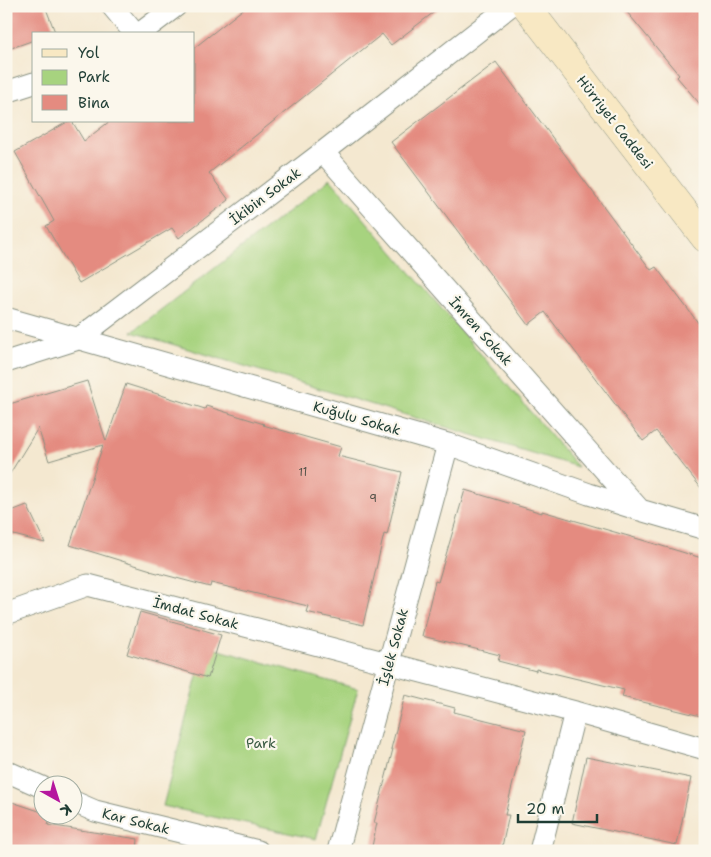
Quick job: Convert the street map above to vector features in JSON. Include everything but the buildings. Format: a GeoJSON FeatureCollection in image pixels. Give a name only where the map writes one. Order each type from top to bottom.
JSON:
{"type":"FeatureCollection","features":[{"type":"Feature","properties":{"kind":"main road","name":"Hürriyet Caddesi"},"geometry":{"type":"LineString","coordinates":[[526,6],[705,238]]}},
{"type":"Feature","properties":{"kind":"street"},"geometry":{"type":"LineString","coordinates":[[112,6],[133,32]]}},
{"type":"Feature","properties":{"kind":"street"},"geometry":{"type":"LineString","coordinates":[[142,32],[176,6]]}},
{"type":"Feature","properties":{"kind":"street","name":"İkibin Sokak"},"geometry":{"type":"LineString","coordinates":[[6,362],[78,339],[510,6]]}},
{"type":"Feature","properties":{"kind":"street"},"geometry":{"type":"LineString","coordinates":[[6,92],[32,85]]}},
{"type":"Feature","properties":{"kind":"street","name":"İmren Sokak"},"geometry":{"type":"LineString","coordinates":[[323,152],[640,510]]}},
{"type":"Feature","properties":{"kind":"street","name":"Kuğulu Sokak"},"geometry":{"type":"LineString","coordinates":[[6,318],[448,444],[589,494],[705,529]]}},
{"type":"Feature","properties":{"kind":"street","name":"İşlek Sokak"},"geometry":{"type":"LineString","coordinates":[[338,851],[448,444]]}},
{"type":"Feature","properties":{"kind":"street","name":"İmdat Sokak"},"geometry":{"type":"LineString","coordinates":[[6,614],[88,585],[575,712],[705,749]]}},
{"type":"Feature","properties":{"kind":"street"},"geometry":{"type":"LineString","coordinates":[[540,851],[575,712]]}},
{"type":"Feature","properties":{"kind":"street"},"geometry":{"type":"LineString","coordinates":[[6,771],[32,783]]}},
{"type":"Feature","properties":{"kind":"street","name":"Kar Sokak"},"geometry":{"type":"LineString","coordinates":[[82,805],[95,811],[258,851]]}},
{"type":"Feature","properties":{"kind":"green space"},"geometry":{"type":"Polygon","coordinates":[[[330,179],[578,467],[132,332],[330,179]]]}},
{"type":"Feature","properties":{"kind":"green space","name":"Park"},"geometry":{"type":"Polygon","coordinates":[[[205,646],[358,689],[316,839],[163,806],[205,646]]]}}]}
